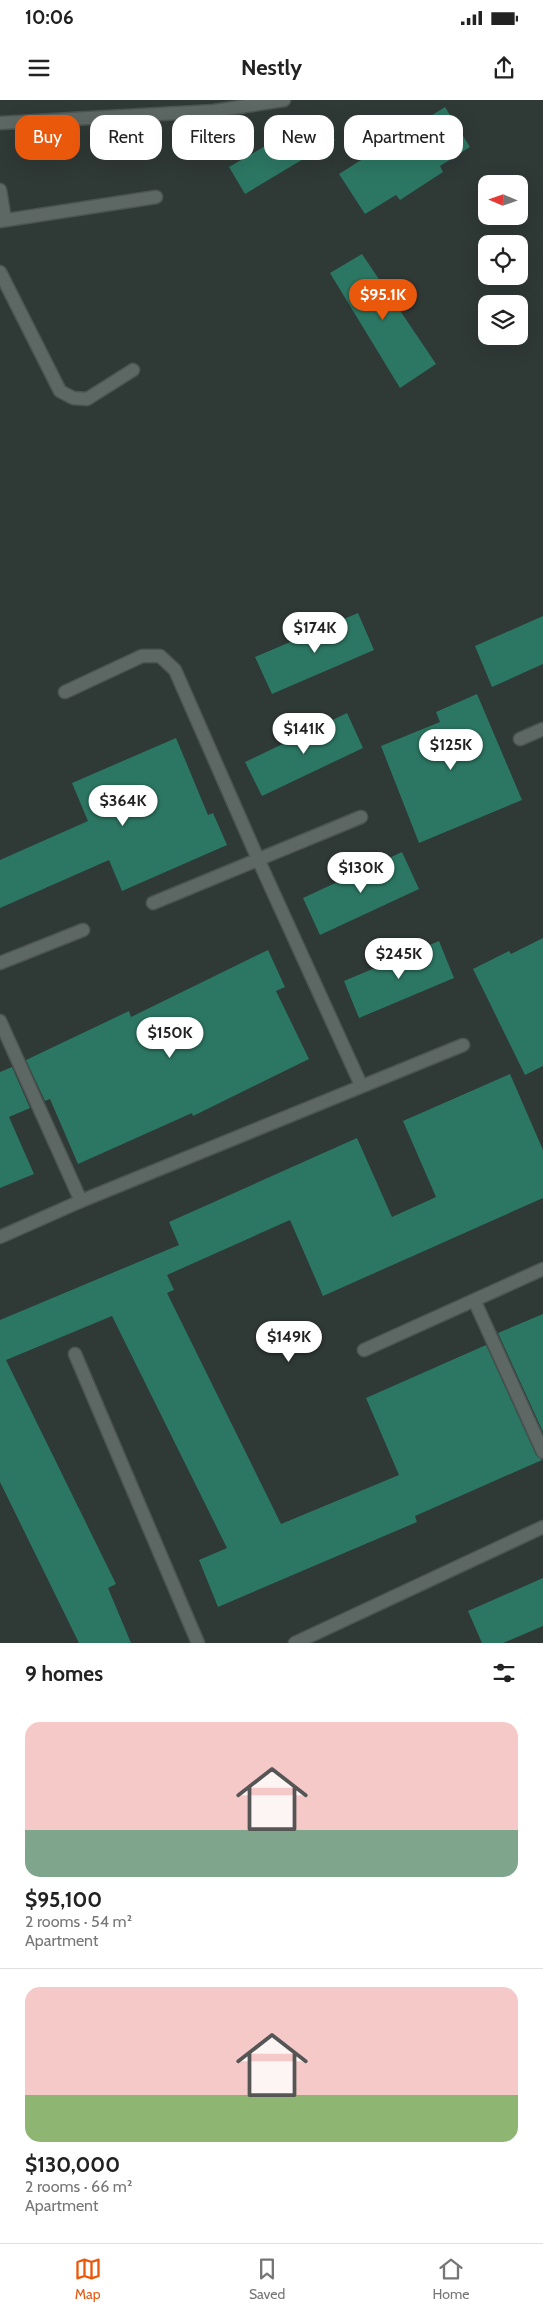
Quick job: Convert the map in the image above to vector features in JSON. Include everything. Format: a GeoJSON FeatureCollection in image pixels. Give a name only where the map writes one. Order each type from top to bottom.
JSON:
{"type":"FeatureCollection","features":[{"type":"Feature","properties":{"kind":"street"},"geometry":{"type":"LineString","coordinates":[[0,123],[214,112],[284,100]]}},
{"type":"Feature","properties":{"kind":"street"},"geometry":{"type":"LineString","coordinates":[[0,190],[2,220],[156,197]]}},
{"type":"Feature","properties":{"kind":"street"},"geometry":{"type":"LineString","coordinates":[[0,272],[60,392],[73,398],[87,399],[133,370]]}},
{"type":"Feature","properties":{"kind":"street"},"geometry":{"type":"LineString","coordinates":[[65,692],[142,656],[160,656],[168,663],[180,681],[258,859],[361,1085]]}},
{"type":"Feature","properties":{"kind":"street"},"geometry":{"type":"LineString","coordinates":[[520,739],[543,729]]}},
{"type":"Feature","properties":{"kind":"street"},"geometry":{"type":"LineString","coordinates":[[153,903],[361,817]]}},
{"type":"Feature","properties":{"kind":"street"},"geometry":{"type":"LineString","coordinates":[[0,963],[83,930]]}},
{"type":"Feature","properties":{"kind":"street"},"geometry":{"type":"LineString","coordinates":[[0,1021],[81,1201]]}},
{"type":"Feature","properties":{"kind":"street"},"geometry":{"type":"LineString","coordinates":[[0,1237],[81,1201],[361,1085],[463,1045]]}},
{"type":"Feature","properties":{"kind":"street"},"geometry":{"type":"LineString","coordinates":[[364,1350],[475,1302],[543,1269]]}},
{"type":"Feature","properties":{"kind":"street"},"geometry":{"type":"LineString","coordinates":[[475,1302],[543,1452]]}},
{"type":"Feature","properties":{"kind":"street"},"geometry":{"type":"LineString","coordinates":[[75,1354],[198,1643]]}},
{"type":"Feature","properties":{"kind":"street"},"geometry":{"type":"LineString","coordinates":[[302,1642],[543,1527]]}},
{"type":"Feature","properties":{"kind":"building"},"geometry":{"type":"Polygon","coordinates":[[[445,107],[450,115],[432,115],[445,107]]]}},
{"type":"Feature","properties":{"kind":"building"},"geometry":{"type":"Polygon","coordinates":[[[463,136],[470,147],[463,151],[463,136]]]}},
{"type":"Feature","properties":{"kind":"building"},"geometry":{"type":"Polygon","coordinates":[[[264,147],[264,160],[302,160],[245,194],[229,167],[241,160],[254,160],[254,153],[264,147]]]}},
{"type":"Feature","properties":{"kind":"building"},"geometry":{"type":"Polygon","coordinates":[[[361,160],[449,160],[440,166],[443,172],[400,200],[396,195],[365,214],[339,174],[361,160]]]}},
{"type":"Feature","properties":{"kind":"building"},"geometry":{"type":"Polygon","coordinates":[[[362,254],[436,364],[400,388],[330,273],[362,254]]]}},
{"type":"Feature","properties":{"kind":"building"},"geometry":{"type":"Polygon","coordinates":[[[358,613],[374,650],[272,694],[255,657],[358,613]]]}},
{"type":"Feature","properties":{"kind":"building"},"geometry":{"type":"Polygon","coordinates":[[[543,616],[543,664],[492,687],[475,646],[543,616]]]}},
{"type":"Feature","properties":{"kind":"building"},"geometry":{"type":"Polygon","coordinates":[[[477,694],[522,800],[419,843],[381,746],[440,722],[436,712],[477,694]]]}},
{"type":"Feature","properties":{"kind":"building"},"geometry":{"type":"Polygon","coordinates":[[[347,713],[363,748],[262,796],[245,762],[347,713]]]}},
{"type":"Feature","properties":{"kind":"building"},"geometry":{"type":"Polygon","coordinates":[[[176,738],[208,815],[213,813],[227,845],[122,891],[109,860],[0,908],[0,860],[88,821],[72,783],[176,738]]]}},
{"type":"Feature","properties":{"kind":"building"},"geometry":{"type":"Polygon","coordinates":[[[402,852],[419,889],[320,935],[303,898],[402,852]]]}},
{"type":"Feature","properties":{"kind":"building"},"geometry":{"type":"Polygon","coordinates":[[[543,938],[543,1066],[525,1075],[473,969],[509,951],[511,954],[543,938]]]}},
{"type":"Feature","properties":{"kind":"building"},"geometry":{"type":"Polygon","coordinates":[[[439,941],[454,978],[359,1018],[344,981],[439,941]]]}},
{"type":"Feature","properties":{"kind":"building"},"geometry":{"type":"Polygon","coordinates":[[[268,950],[285,987],[276,991],[309,1059],[193,1116],[192,1113],[78,1164],[50,1099],[45,1101],[26,1060],[129,1011],[131,1017],[268,950]]]}},
{"type":"Feature","properties":{"kind":"building"},"geometry":{"type":"Polygon","coordinates":[[[12,1067],[30,1108],[9,1117],[34,1174],[0,1188],[0,1072],[12,1067]]]}},
{"type":"Feature","properties":{"kind":"building"},"geometry":{"type":"Polygon","coordinates":[[[510,1074],[543,1150],[543,1198],[323,1296],[290,1220],[167,1275],[174,1290],[167,1293],[281,1524],[399,1475],[366,1398],[486,1345],[536,1455],[542,1460],[415,1516],[417,1522],[218,1607],[199,1560],[227,1548],[112,1316],[6,1360],[116,1584],[108,1588],[131,1643],[79,1643],[0,1482],[0,1320],[179,1245],[169,1222],[357,1138],[392,1217],[436,1197],[403,1121],[510,1074]]]}},
{"type":"Feature","properties":{"kind":"building"},"geometry":{"type":"Polygon","coordinates":[[[543,1314],[543,1432],[498,1333],[543,1314]]]}},
{"type":"Feature","properties":{"kind":"building"},"geometry":{"type":"Polygon","coordinates":[[[543,1578],[543,1626],[503,1643],[482,1643],[468,1611],[543,1578]]]}}]}
